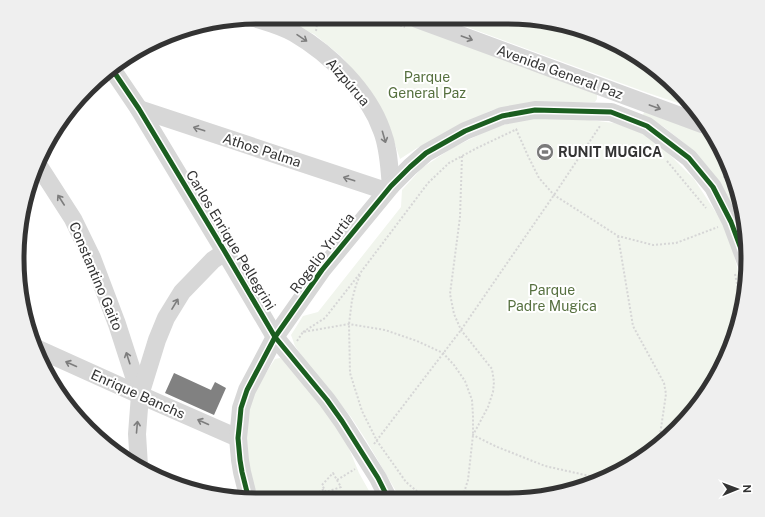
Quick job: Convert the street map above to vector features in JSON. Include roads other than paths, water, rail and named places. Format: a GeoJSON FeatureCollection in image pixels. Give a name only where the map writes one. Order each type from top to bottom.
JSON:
{"type":"FeatureCollection","features":[{"type":"Feature","properties":{"kind":"street","name":"Aizpúrua"},"geometry":{"type":"LineString","coordinates":[[274,24],[293,32],[314,46],[346,75],[362,93],[374,112],[383,132],[388,154],[388,188]]}},
{"type":"Feature","properties":{"kind":"street","name":"Avenida General Paz"},"geometry":{"type":"LineString","coordinates":[[428,24],[696,122]]}},
{"type":"Feature","properties":{"kind":"street","name":"Carlos Enrique Pellegrini"},"geometry":{"type":"LineString","coordinates":[[115,73],[139,109],[275,337],[342,420],[385,493]]}},
{"type":"Feature","properties":{"kind":"street"},"geometry":{"type":"LineString","coordinates":[[611,112],[619,94]]}},
{"type":"Feature","properties":{"kind":"street","name":"Athos Palma"},"geometry":{"type":"LineString","coordinates":[[139,109],[388,188]]}},
{"type":"Feature","properties":{"kind":"street","name":"Rogelio Yrurtia"},"geometry":{"type":"LineString","coordinates":[[247,492],[242,472],[238,438],[240,419],[247,390],[275,337],[322,270],[388,188],[426,153],[465,131],[502,116],[535,110],[611,112],[647,126],[689,158],[713,187],[731,222],[740,268]]}},
{"type":"Feature","properties":{"kind":"street","name":"Constantino Gaito"},"geometry":{"type":"LineString","coordinates":[[42,170],[73,219],[92,258],[117,324],[140,395]]}},
{"type":"Feature","properties":{"kind":"street"},"geometry":{"type":"LineString","coordinates":[[139,460],[137,434],[140,395],[157,340],[166,318],[182,292],[213,260],[225,252]]}},
{"type":"Feature","properties":{"kind":"street","name":"Enrique Banchs"},"geometry":{"type":"LineString","coordinates":[[43,351],[238,438]]}},
{"type":"Feature","properties":{"kind":"place","name":"RUNIT MUGICA"},"geometry":{"type":"Point","coordinates":[545,152]}},
{"type":"Feature","properties":{"kind":"park label","name":"Parque General Paz"},"geometry":{"type":"Point","coordinates":[427,86]}},
{"type":"Feature","properties":{"kind":"park label","name":"Parque Padre Mugica"},"geometry":{"type":"Point","coordinates":[552,298]}}]}
